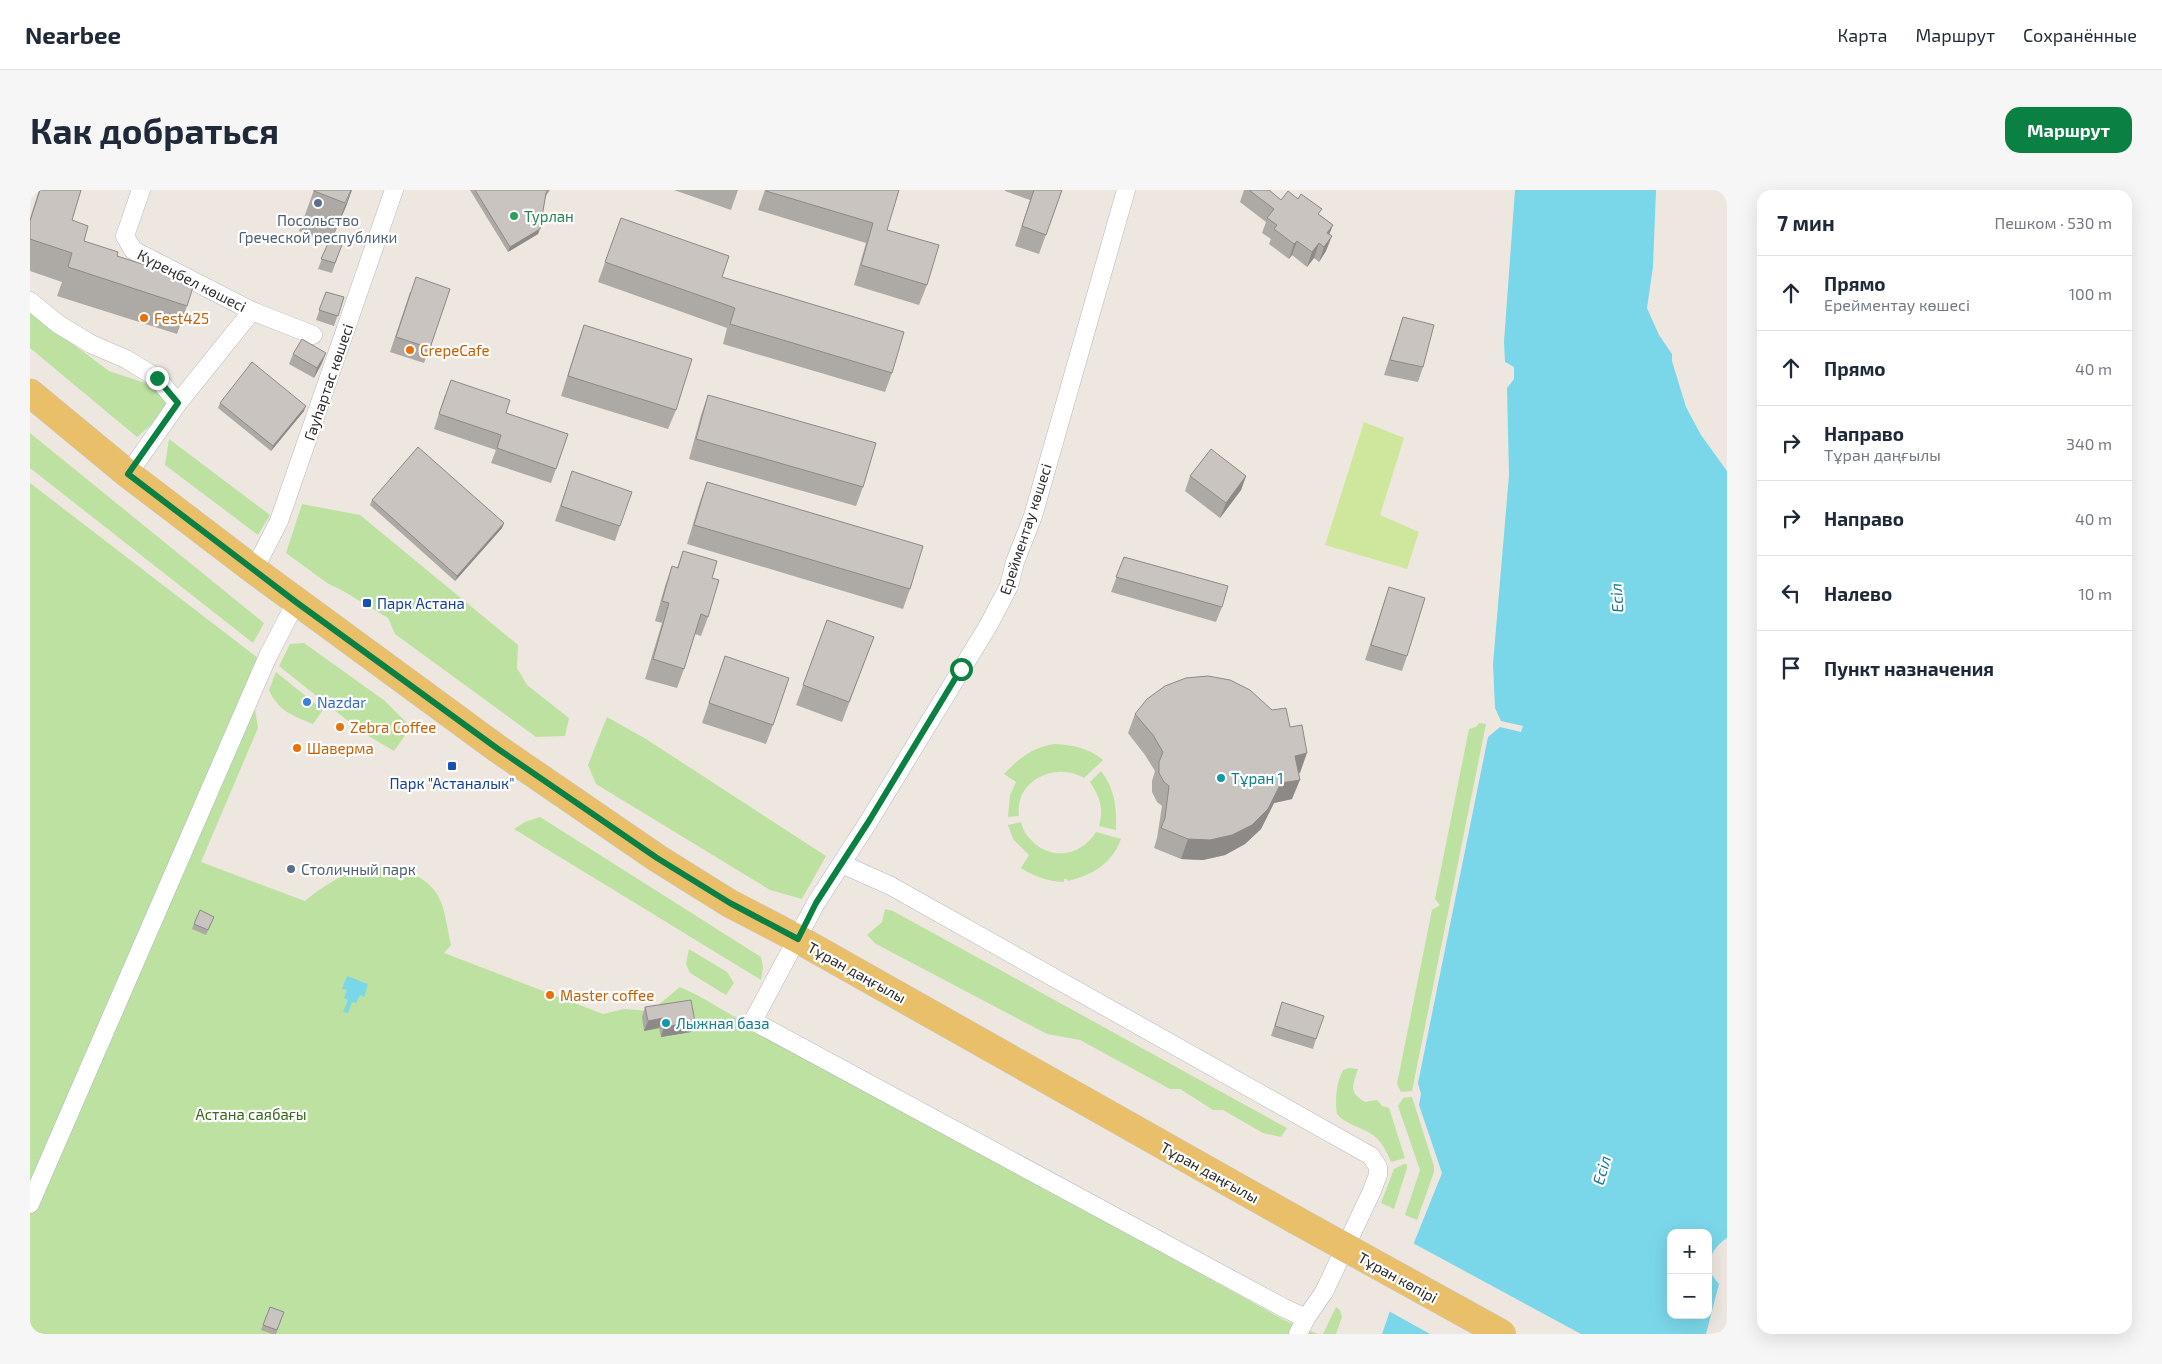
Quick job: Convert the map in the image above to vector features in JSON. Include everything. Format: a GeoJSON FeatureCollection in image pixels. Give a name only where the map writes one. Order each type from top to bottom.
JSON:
{"type":"FeatureCollection","features":[{"type":"Feature","properties":{"kind":"main road","name":"Тұран даңғылы"},"geometry":{"type":"LineString","coordinates":[[30,393],[128,474],[296,602],[498,749],[641,848],[730,903],[798,939],[1294,1219]]}},
{"type":"Feature","properties":{"kind":"main road","name":"Тұран көпірі"},"geometry":{"type":"LineString","coordinates":[[1294,1219],[1502,1334]]}},
{"type":"Feature","properties":{"kind":"street","name":"Күреңбел көшесі"},"geometry":{"type":"LineString","coordinates":[[142,190],[125,236],[133,250],[252,311],[313,335]]}},
{"type":"Feature","properties":{"kind":"street","name":"Гауhартас көшесі"},"geometry":{"type":"LineString","coordinates":[[254,570],[279,521],[394,190]]}},
{"type":"Feature","properties":{"kind":"street","name":"Ерейментау көшесі"},"geometry":{"type":"LineString","coordinates":[[1126,190],[1032,516],[1014,562],[1009,586],[988,626],[842,864],[816,903],[753,1021],[1284,1308],[1306,1318]]}},
{"type":"Feature","properties":{"kind":"street"},"geometry":{"type":"LineString","coordinates":[[30,300],[58,324],[91,344],[126,359],[157,378],[178,403]]}},
{"type":"Feature","properties":{"kind":"street"},"geometry":{"type":"LineString","coordinates":[[128,474],[178,403],[252,311]]}},
{"type":"Feature","properties":{"kind":"street"},"geometry":{"type":"LineString","coordinates":[[30,1204],[34,1190],[268,656],[296,602]]}},
{"type":"Feature","properties":{"kind":"street"},"geometry":{"type":"LineString","coordinates":[[842,864],[891,886],[1371,1156],[1378,1167],[1378,1175],[1371,1194],[1324,1292],[1306,1318],[1298,1334]]}},
{"type":"Feature","properties":{"kind":"green space"},"geometry":{"type":"Polygon","coordinates":[[[30,312],[109,371],[151,385],[165,395],[166,412],[137,437],[30,348],[30,312]]]}},
{"type":"Feature","properties":{"kind":"green space"},"geometry":{"type":"Polygon","coordinates":[[[1364,422],[1404,438],[1380,515],[1419,532],[1407,569],[1325,545],[1364,422]]]}},
{"type":"Feature","properties":{"kind":"green space"},"geometry":{"type":"Polygon","coordinates":[[[30,433],[264,623],[253,643],[30,468],[30,433]]]}},
{"type":"Feature","properties":{"kind":"green space"},"geometry":{"type":"Polygon","coordinates":[[[169,439],[270,515],[258,535],[165,465],[169,439]]]}},
{"type":"Feature","properties":{"kind":"green space","name":"Астана саябағы"},"geometry":{"type":"Polygon","coordinates":[[[30,483],[258,658],[250,676],[258,728],[201,862],[305,901],[328,884],[352,872],[378,867],[392,868],[411,874],[427,883],[440,900],[451,945],[444,953],[603,1014],[624,1009],[651,1011],[680,987],[825,1069],[1024,1176],[1284,1320],[1318,1334],[30,1334],[30,483]]]}},
{"type":"Feature","properties":{"kind":"green space"},"geometry":{"type":"Polygon","coordinates":[[[302,504],[360,515],[518,645],[517,668],[527,685],[569,718],[565,736],[536,737],[395,634],[388,618],[327,583],[286,553],[302,504]]]}},
{"type":"Feature","properties":{"kind":"green space"},"geometry":{"type":"Polygon","coordinates":[[[304,643],[385,701],[411,727],[394,751],[362,732],[279,666],[290,644],[304,643]]]}},
{"type":"Feature","properties":{"kind":"green space"},"geometry":{"type":"Polygon","coordinates":[[[276,672],[323,710],[313,724],[287,712],[277,703],[269,690],[276,672]]]}},
{"type":"Feature","properties":{"kind":"green space"},"geometry":{"type":"Polygon","coordinates":[[[607,717],[646,739],[826,856],[802,899],[770,890],[596,784],[588,765],[607,717]]]}},
{"type":"Feature","properties":{"kind":"green space"},"geometry":{"type":"Polygon","coordinates":[[[1479,723],[1486,724],[1412,1091],[1401,1092],[1397,1084],[1432,910],[1440,905],[1435,899],[1469,729],[1476,727],[1479,723]]]}},
{"type":"Feature","properties":{"kind":"green space"},"geometry":{"type":"Polygon","coordinates":[[[1055,744],[1080,748],[1103,760],[1084,778],[1073,773],[1062,772],[1050,773],[1040,777],[1023,792],[1019,803],[1019,816],[1008,817],[1010,795],[1016,782],[1004,774],[1027,754],[1047,745],[1055,744]]]}},
{"type":"Feature","properties":{"kind":"green space"},"geometry":{"type":"Polygon","coordinates":[[[1101,771],[1106,778],[1114,799],[1116,830],[1099,826],[1100,803],[1090,782],[1101,771]]]}},
{"type":"Feature","properties":{"kind":"green space"},"geometry":{"type":"Polygon","coordinates":[[[540,817],[761,957],[763,968],[761,980],[514,829],[525,822],[540,817]]]}},
{"type":"Feature","properties":{"kind":"green space"},"geometry":{"type":"Polygon","coordinates":[[[1021,822],[1033,842],[1049,852],[1067,853],[1075,850],[1090,840],[1096,832],[1121,839],[1107,862],[1093,872],[1068,881],[1064,879],[1064,882],[1052,881],[1036,876],[1021,868],[1029,855],[1013,839],[1008,825],[1021,822]]]}},
{"type":"Feature","properties":{"kind":"green space"},"geometry":{"type":"Polygon","coordinates":[[[885,909],[893,911],[1287,1128],[1281,1137],[1263,1133],[1223,1110],[1213,1110],[1180,1089],[1170,1089],[1080,1040],[1047,1034],[876,944],[867,935],[882,922],[885,909]]]}},
{"type":"Feature","properties":{"kind":"green space"},"geometry":{"type":"Polygon","coordinates":[[[689,949],[727,972],[734,983],[726,995],[690,973],[686,964],[689,949]]]}},
{"type":"Feature","properties":{"kind":"green space"},"geometry":{"type":"Polygon","coordinates":[[[1349,1068],[1358,1069],[1353,1088],[1356,1095],[1365,1102],[1377,1100],[1382,1106],[1389,1108],[1405,1158],[1391,1162],[1384,1147],[1376,1138],[1369,1132],[1345,1121],[1337,1114],[1337,1086],[1343,1070],[1349,1068]]]}},
{"type":"Feature","properties":{"kind":"green space"},"geometry":{"type":"Polygon","coordinates":[[[1412,1097],[1434,1166],[1434,1172],[1417,1220],[1405,1215],[1420,1170],[1398,1106],[1403,1098],[1412,1097]]]}},
{"type":"Feature","properties":{"kind":"green space"},"geometry":{"type":"Polygon","coordinates":[[[1407,1164],[1407,1168],[1394,1209],[1381,1203],[1394,1169],[1407,1164]]]}},
{"type":"Feature","properties":{"kind":"green space"},"geometry":{"type":"Polygon","coordinates":[[[1336,1307],[1340,1310],[1342,1317],[1336,1334],[1323,1334],[1336,1307]]]}},
{"type":"Feature","properties":{"kind":"water","name":"Есіл"},"geometry":{"type":"Polygon","coordinates":[[[1515,190],[1656,190],[1653,267],[1647,308],[1659,335],[1672,354],[1672,361],[1686,407],[1701,435],[1727,471],[1727,1238],[1716,1247],[1712,1254],[1712,1229],[1667,1229],[1667,1319],[1710,1319],[1706,1334],[1382,1334],[1411,1250],[1442,1173],[1419,1105],[1421,1094],[1418,1083],[1488,737],[1500,727],[1521,732],[1523,726],[1501,721],[1495,708],[1493,664],[1509,475],[1507,388],[1514,379],[1514,367],[1505,362],[1504,342],[1515,190]]]}},
{"type":"Feature","properties":{"kind":"water"},"geometry":{"type":"Polygon","coordinates":[[[347,976],[368,984],[364,997],[360,995],[356,1003],[352,1002],[348,1013],[343,1012],[348,1000],[344,998],[347,990],[342,989],[347,976]]]}},
{"type":"Feature","properties":{"kind":"water"},"geometry":{"type":"Polygon","coordinates":[[[1712,1274],[1719,1284],[1712,1311],[1712,1274]]]}},
{"type":"Feature","properties":{"kind":"pier"},"geometry":{"type":"Polygon","coordinates":[[[1411,1242],[1581,1334],[1430,1334],[1387,1310],[1411,1242]]]}},
{"type":"Feature","properties":{"kind":"building"},"geometry":{"type":"Polygon","coordinates":[[[40,190],[81,190],[72,220],[88,226],[84,241],[118,252],[117,256],[195,281],[187,306],[68,267],[72,253],[30,239],[30,221],[40,190]]]}},
{"type":"Feature","properties":{"kind":"building"},"geometry":{"type":"Polygon","coordinates":[[[314,190],[351,190],[345,203],[314,190]]]}},
{"type":"Feature","properties":{"kind":"building","name":"Турлан"},"geometry":{"type":"Polygon","coordinates":[[[475,190],[548,190],[540,229],[510,247],[475,190]]]}},
{"type":"Feature","properties":{"kind":"building"},"geometry":{"type":"Polygon","coordinates":[[[766,190],[899,190],[887,230],[939,245],[927,285],[861,265],[873,223],[766,190]]]}},
{"type":"Feature","properties":{"kind":"building"},"geometry":{"type":"Polygon","coordinates":[[[1034,190],[1062,190],[1046,235],[1022,226],[1034,190]]]}},
{"type":"Feature","properties":{"kind":"building"},"geometry":{"type":"Polygon","coordinates":[[[1249,190],[1269,190],[1281,200],[1288,191],[1298,199],[1301,194],[1322,209],[1318,214],[1333,225],[1327,233],[1332,236],[1324,247],[1319,243],[1312,252],[1297,241],[1294,244],[1274,229],[1277,225],[1267,218],[1274,209],[1249,190]]]}},
{"type":"Feature","properties":{"kind":"building"},"geometry":{"type":"Polygon","coordinates":[[[621,218],[729,256],[722,277],[904,332],[892,373],[730,324],[735,308],[605,262],[621,218]]]}},
{"type":"Feature","properties":{"kind":"building"},"geometry":{"type":"Polygon","coordinates":[[[330,239],[343,242],[335,263],[321,259],[330,239]]]}},
{"type":"Feature","properties":{"kind":"building"},"geometry":{"type":"Polygon","coordinates":[[[416,277],[450,289],[430,348],[396,337],[416,277]]]}},
{"type":"Feature","properties":{"kind":"building"},"geometry":{"type":"Polygon","coordinates":[[[326,292],[344,297],[338,316],[319,310],[326,292]]]}},
{"type":"Feature","properties":{"kind":"building"},"geometry":{"type":"Polygon","coordinates":[[[1403,317],[1434,325],[1423,367],[1390,360],[1403,317]]]}},
{"type":"Feature","properties":{"kind":"building"},"geometry":{"type":"Polygon","coordinates":[[[584,325],[692,359],[676,410],[568,376],[584,325]]]}},
{"type":"Feature","properties":{"kind":"building"},"geometry":{"type":"Polygon","coordinates":[[[302,339],[326,353],[317,368],[293,354],[302,339]]]}},
{"type":"Feature","properties":{"kind":"building"},"geometry":{"type":"Polygon","coordinates":[[[252,362],[306,406],[273,446],[220,403],[252,362]]]}},
{"type":"Feature","properties":{"kind":"building"},"geometry":{"type":"Polygon","coordinates":[[[451,380],[510,400],[506,413],[568,434],[556,469],[497,448],[501,435],[439,414],[451,380]]]}},
{"type":"Feature","properties":{"kind":"building"},"geometry":{"type":"Polygon","coordinates":[[[708,395],[876,443],[863,487],[696,439],[708,395]]]}},
{"type":"Feature","properties":{"kind":"building"},"geometry":{"type":"Polygon","coordinates":[[[418,447],[504,523],[457,576],[372,500],[418,447]]]}},
{"type":"Feature","properties":{"kind":"building"},"geometry":{"type":"Polygon","coordinates":[[[1211,449],[1246,476],[1226,503],[1190,476],[1211,449]]]}},
{"type":"Feature","properties":{"kind":"building"},"geometry":{"type":"Polygon","coordinates":[[[572,471],[632,492],[620,526],[561,506],[572,471]]]}},
{"type":"Feature","properties":{"kind":"building"},"geometry":{"type":"Polygon","coordinates":[[[707,482],[923,546],[910,589],[694,525],[707,482]]]}},
{"type":"Feature","properties":{"kind":"building"},"geometry":{"type":"Polygon","coordinates":[[[683,551],[717,561],[712,578],[719,580],[708,617],[701,614],[684,669],[653,659],[669,603],[662,601],[672,566],[678,568],[683,551]]]}},
{"type":"Feature","properties":{"kind":"building"},"geometry":{"type":"Polygon","coordinates":[[[1124,557],[1228,586],[1222,607],[1116,577],[1124,557]]]}},
{"type":"Feature","properties":{"kind":"building"},"geometry":{"type":"Polygon","coordinates":[[[1389,587],[1425,598],[1407,656],[1371,645],[1389,587]]]}},
{"type":"Feature","properties":{"kind":"building"},"geometry":{"type":"Polygon","coordinates":[[[827,620],[874,637],[849,702],[803,685],[827,620]]]}},
{"type":"Feature","properties":{"kind":"building"},"geometry":{"type":"Polygon","coordinates":[[[725,656],[789,678],[773,725],[709,703],[725,656]]]}},
{"type":"Feature","properties":{"kind":"building","name":"Тұран 1"},"geometry":{"type":"Polygon","coordinates":[[[1208,676],[1230,680],[1250,690],[1272,710],[1286,708],[1290,727],[1302,725],[1307,753],[1295,756],[1300,780],[1281,783],[1268,809],[1252,825],[1232,835],[1210,840],[1188,839],[1161,828],[1165,818],[1169,786],[1164,782],[1159,773],[1159,762],[1163,752],[1153,735],[1135,714],[1147,699],[1165,686],[1186,678],[1208,676]]]}},
{"type":"Feature","properties":{"kind":"building"},"geometry":{"type":"Polygon","coordinates":[[[200,910],[214,917],[208,930],[194,924],[200,910]]]}},
{"type":"Feature","properties":{"kind":"building"},"geometry":{"type":"Polygon","coordinates":[[[691,1000],[695,1022],[664,1027],[663,1018],[648,1021],[645,1007],[691,1000]]]}},
{"type":"Feature","properties":{"kind":"building"},"geometry":{"type":"Polygon","coordinates":[[[1282,1002],[1324,1016],[1316,1039],[1275,1026],[1282,1002]]]}},
{"type":"Feature","properties":{"kind":"building"},"geometry":{"type":"Polygon","coordinates":[[[270,1307],[284,1312],[277,1330],[263,1325],[270,1307]]]}},
{"type":"Feature","properties":{"kind":"place","name":"Посольство Греческой республики"},"geometry":{"type":"Point","coordinates":[318,203]}},
{"type":"Feature","properties":{"kind":"place","name":"Турлан"},"geometry":{"type":"Point","coordinates":[514,216]}},
{"type":"Feature","properties":{"kind":"place","name":"Fest425"},"geometry":{"type":"Point","coordinates":[144,318]}},
{"type":"Feature","properties":{"kind":"place","name":"CrepeCafe"},"geometry":{"type":"Point","coordinates":[410,350]}},
{"type":"Feature","properties":{"kind":"place","name":"Парк Астана"},"geometry":{"type":"Point","coordinates":[367,603]}},
{"type":"Feature","properties":{"kind":"place","name":"Nazdar"},"geometry":{"type":"Point","coordinates":[307,702]}},
{"type":"Feature","properties":{"kind":"place","name":"Zebra Coffee"},"geometry":{"type":"Point","coordinates":[340,727]}},
{"type":"Feature","properties":{"kind":"place","name":"Шаверма"},"geometry":{"type":"Point","coordinates":[297,748]}},
{"type":"Feature","properties":{"kind":"place","name":"Парк \"Астаналык\""},"geometry":{"type":"Point","coordinates":[452,766]}},
{"type":"Feature","properties":{"kind":"place","name":"Тұран 1"},"geometry":{"type":"Point","coordinates":[1221,778]}},
{"type":"Feature","properties":{"kind":"place","name":"Столичный парк"},"geometry":{"type":"Point","coordinates":[291,869]}},
{"type":"Feature","properties":{"kind":"place","name":"Master coffee"},"geometry":{"type":"Point","coordinates":[550,995]}},
{"type":"Feature","properties":{"kind":"place","name":"Лыжная база"},"geometry":{"type":"Point","coordinates":[666,1023]}},
{"type":"Feature","properties":{"kind":"route"},"geometry":{"type":"LineString","coordinates":[[157,378],[178,403],[128,474],[296,602],[498,749],[657,858],[730,903],[798,939],[816,903],[869,821],[961,669]]}}]}
